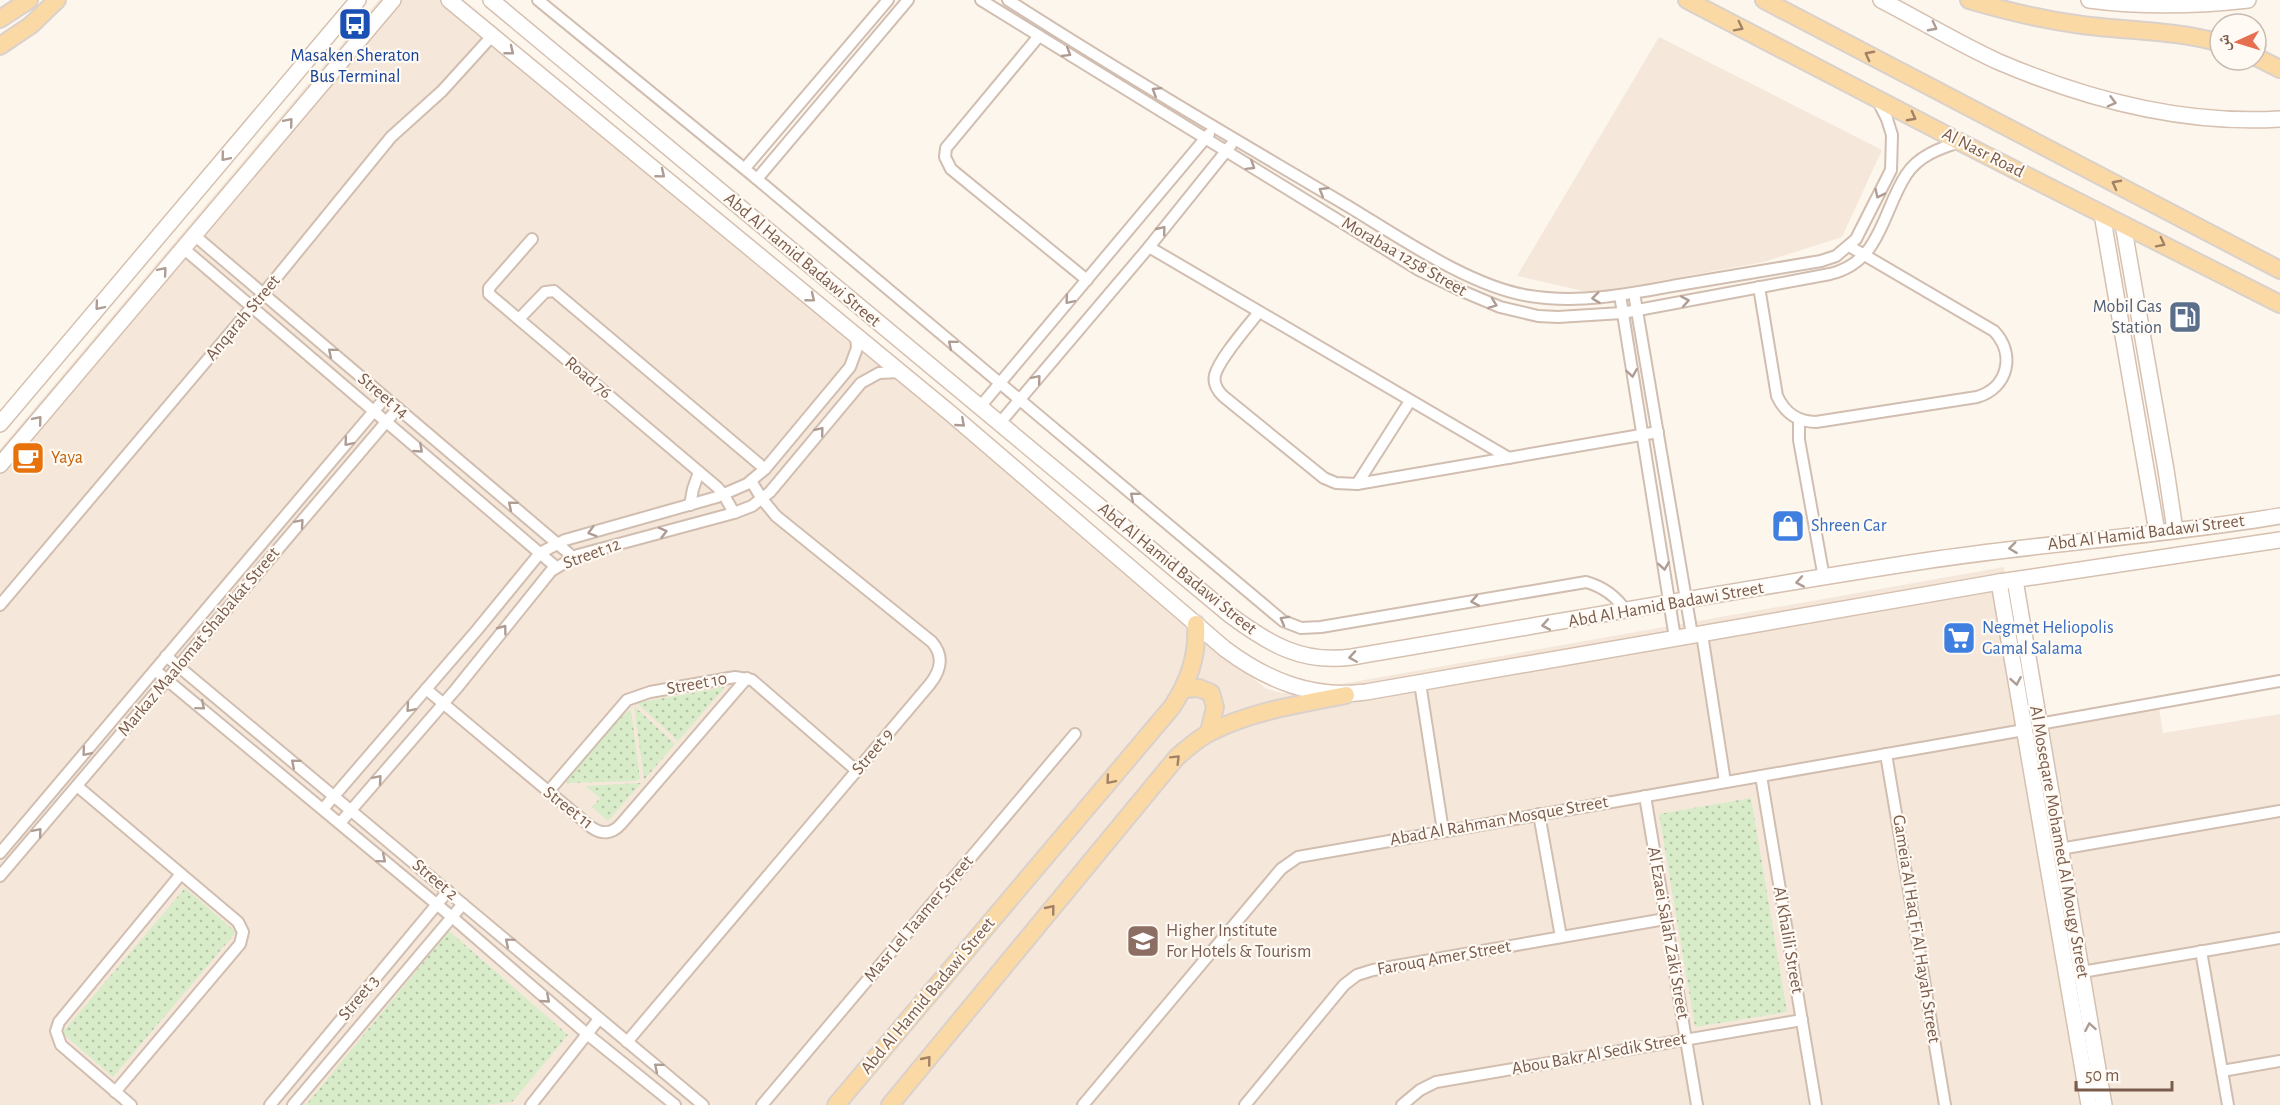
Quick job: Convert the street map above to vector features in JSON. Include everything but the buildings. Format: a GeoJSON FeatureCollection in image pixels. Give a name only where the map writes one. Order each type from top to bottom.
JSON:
{"type":"FeatureCollection","features":[{"type":"Feature","properties":{"kind":"main road"},"geometry":{"type":"LineString","coordinates":[[0,19],[29,0]]}},
{"type":"Feature","properties":{"kind":"main road"},"geometry":{"type":"LineString","coordinates":[[0,46],[31,25],[57,0]]}},
{"type":"Feature","properties":{"kind":"main road"},"geometry":{"type":"LineString","coordinates":[[0,424],[358,0]]}},
{"type":"Feature","properties":{"kind":"main road"},"geometry":{"type":"LineString","coordinates":[[0,465],[392,0]]}},
{"type":"Feature","properties":{"kind":"main road","name":"Abd Al Hamid Badawi Street"},"geometry":{"type":"LineString","coordinates":[[449,0],[856,335],[1242,661],[1275,680],[1308,691],[1346,695]]}},
{"type":"Feature","properties":{"kind":"main road","name":"Abd Al Hamid Badawi Street"},"geometry":{"type":"LineString","coordinates":[[491,0],[510,6],[980,408],[1230,615],[1277,647],[1296,653],[1325,659],[1352,657],[1988,552],[2280,516]]}},
{"type":"Feature","properties":{"kind":"main road","name":"Al Nasr Road"},"geometry":{"type":"LineString","coordinates":[[1687,0],[1960,142],[2280,304]]}},
{"type":"Feature","properties":{"kind":"main road","name":"Al Nasr Road"},"geometry":{"type":"LineString","coordinates":[[1764,0],[2280,270]]}},
{"type":"Feature","properties":{"kind":"main road"},"geometry":{"type":"LineString","coordinates":[[1881,0],[1997,61],[2093,97],[2187,116],[2232,120],[2280,119]]}},
{"type":"Feature","properties":{"kind":"main road"},"geometry":{"type":"LineString","coordinates":[[1969,0],[2081,25],[2170,32],[2208,40]]}},
{"type":"Feature","properties":{"kind":"main road"},"geometry":{"type":"LineString","coordinates":[[2089,0],[2156,5],[2248,0]]}},
{"type":"Feature","properties":{"kind":"main road"},"geometry":{"type":"LineString","coordinates":[[2102,214],[2157,532]]}},
{"type":"Feature","properties":{"kind":"main road"},"geometry":{"type":"LineString","coordinates":[[2123,224],[2175,530]]}},
{"type":"Feature","properties":{"kind":"main road","name":"Abd Al Hamid Badawi Street"},"geometry":{"type":"LineString","coordinates":[[890,1105],[1163,773],[1194,742],[1209,732],[1263,713],[1346,695],[1999,582],[2280,540]]}},
{"type":"Feature","properties":{"kind":"main road","name":"Al Moseqare Mohamed Al Mougy Street"},"geometry":{"type":"LineString","coordinates":[[2015,580],[2039,725],[2052,851]]}},
{"type":"Feature","properties":{"kind":"main road","name":"Al Moseqare Mohamed Al Mougy Street"},"geometry":{"type":"LineString","coordinates":[[1999,582],[2024,730],[2052,851],[2074,973],[2104,1105]]}},
{"type":"Feature","properties":{"kind":"main road","name":"Abd Al Hamid Badawi Street"},"geometry":{"type":"LineString","coordinates":[[836,1105],[1172,707],[1184,689],[1194,663],[1196,624]]}},
{"type":"Feature","properties":{"kind":"main road"},"geometry":{"type":"LineString","coordinates":[[1184,689],[1204,688],[1211,693],[1215,707],[1209,732]]}},
{"type":"Feature","properties":{"kind":"main road"},"geometry":{"type":"LineString","coordinates":[[2024,730],[2028,718],[2039,725]]}},
{"type":"Feature","properties":{"kind":"main road","name":"Al Moseqare Mohamed Al Mougy Street"},"geometry":{"type":"LineString","coordinates":[[2074,973],[2089,1105]]}},
{"type":"Feature","properties":{"kind":"street"},"geometry":{"type":"LineString","coordinates":[[538,0],[745,168],[1276,616],[1292,625],[1301,628],[1321,627],[1586,582],[1612,594],[1626,611]]}},
{"type":"Feature","properties":{"kind":"street"},"geometry":{"type":"LineString","coordinates":[[745,168],[888,0]]}},
{"type":"Feature","properties":{"kind":"street"},"geometry":{"type":"LineString","coordinates":[[757,179],[908,0]]}},
{"type":"Feature","properties":{"kind":"street","name":"Morabaa 1258 Street"},"geometry":{"type":"LineString","coordinates":[[981,0],[1419,270],[1467,294],[1516,311],[1558,317],[1622,313],[1839,272],[1854,265],[1866,254],[1906,174],[1930,153],[1960,142]]}},
{"type":"Feature","properties":{"kind":"street"},"geometry":{"type":"LineString","coordinates":[[1004,14],[1010,1]]}},
{"type":"Feature","properties":{"kind":"street","name":"Morabaa 1258 Street"},"geometry":{"type":"LineString","coordinates":[[1010,1],[1215,127],[1428,254],[1483,284],[1515,294],[1565,300],[1634,293],[1821,261],[1836,256],[1849,246],[1861,231],[1891,170],[1892,135],[1887,118],[1877,99]]}},
{"type":"Feature","properties":{"kind":"street","name":"Anqarah Street"},"geometry":{"type":"LineString","coordinates":[[0,605],[253,307],[391,137],[442,91],[492,36]]}},
{"type":"Feature","properties":{"kind":"street"},"geometry":{"type":"LineString","coordinates":[[1039,36],[946,148],[945,157],[951,169],[1087,280]]}},
{"type":"Feature","properties":{"kind":"street"},"geometry":{"type":"LineString","coordinates":[[980,408],[1215,127]]}},
{"type":"Feature","properties":{"kind":"street"},"geometry":{"type":"LineString","coordinates":[[999,424],[1149,247],[1236,139]]}},
{"type":"Feature","properties":{"kind":"street"},"geometry":{"type":"LineString","coordinates":[[1891,170],[1900,167],[1906,174]]}},
{"type":"Feature","properties":{"kind":"street","name":"Street 14"},"geometry":{"type":"LineString","coordinates":[[194,235],[573,557]]}},
{"type":"Feature","properties":{"kind":"street","name":"Road 76"},"geometry":{"type":"LineString","coordinates":[[532,239],[488,290],[490,295],[699,472],[724,495],[734,513]]}},
{"type":"Feature","properties":{"kind":"street"},"geometry":{"type":"LineString","coordinates":[[1759,287],[1777,396],[1786,411],[1800,420],[1816,422],[1977,397],[1991,391],[2007,367],[2006,351],[1995,331],[1849,246]]}},
{"type":"Feature","properties":{"kind":"street"},"geometry":{"type":"LineString","coordinates":[[1149,247],[1509,458]]}},
{"type":"Feature","properties":{"kind":"street","name":"Street 14"},"geometry":{"type":"LineString","coordinates":[[183,248],[556,567]]}},
{"type":"Feature","properties":{"kind":"street"},"geometry":{"type":"LineString","coordinates":[[1419,270],[1428,254]]}},
{"type":"Feature","properties":{"kind":"street"},"geometry":{"type":"LineString","coordinates":[[519,319],[544,292],[554,291],[765,469]]}},
{"type":"Feature","properties":{"kind":"street"},"geometry":{"type":"LineString","coordinates":[[1634,293],[1687,601],[1697,634],[1725,782]]}},
{"type":"Feature","properties":{"kind":"street"},"geometry":{"type":"LineString","coordinates":[[1620,295],[1675,638]]}},
{"type":"Feature","properties":{"kind":"street"},"geometry":{"type":"LineString","coordinates":[[1259,312],[1220,365],[1215,375],[1216,388],[1324,477],[1336,483],[1357,484],[1658,432]]}},
{"type":"Feature","properties":{"kind":"street","name":"Street 12"},"geometry":{"type":"LineString","coordinates":[[323,809],[540,553],[556,543],[724,495],[751,481],[765,469],[850,367],[856,355],[856,335]]}},
{"type":"Feature","properties":{"kind":"street","name":"Street 12"},"geometry":{"type":"LineString","coordinates":[[340,823],[494,642],[544,577],[556,567],[573,557],[734,513],[762,499],[861,383],[879,373],[900,372]]}},
{"type":"Feature","properties":{"kind":"street","name":"Markaz Maalomat Shabakat Street"},"geometry":{"type":"LineString","coordinates":[[0,853],[385,398]]}},
{"type":"Feature","properties":{"kind":"street"},"geometry":{"type":"LineString","coordinates":[[1357,484],[1410,401]]}},
{"type":"Feature","properties":{"kind":"street","name":"Markaz Maalomat Shabakat Street"},"geometry":{"type":"LineString","coordinates":[[0,876],[398,408]]}},
{"type":"Feature","properties":{"kind":"street"},"geometry":{"type":"LineString","coordinates":[[1800,420],[1799,440],[1824,578]]}},
{"type":"Feature","properties":{"kind":"street"},"geometry":{"type":"LineString","coordinates":[[690,505],[699,472]]}},
{"type":"Feature","properties":{"kind":"street","name":"Street 9"},"geometry":{"type":"LineString","coordinates":[[627,1042],[934,679],[940,664],[939,653],[927,638],[776,516],[751,481]]}},
{"type":"Feature","properties":{"kind":"street","name":"Street 2"},"geometry":{"type":"LineString","coordinates":[[166,657],[703,1105]]}},
{"type":"Feature","properties":{"kind":"street","name":"Street 2"},"geometry":{"type":"LineString","coordinates":[[155,670],[437,904],[586,1034],[675,1105]]}},
{"type":"Feature","properties":{"kind":"street","name":"Street 10"},"geometry":{"type":"LineString","coordinates":[[548,792],[627,700],[650,692],[735,677],[747,678],[856,771]]}},
{"type":"Feature","properties":{"kind":"street","name":"Street 11"},"geometry":{"type":"LineString","coordinates":[[426,689],[594,830],[606,833],[614,830],[747,678]]}},
{"type":"Feature","properties":{"kind":"street"},"geometry":{"type":"LineString","coordinates":[[2039,725],[2280,681]]}},
{"type":"Feature","properties":{"kind":"street"},"geometry":{"type":"LineString","coordinates":[[1420,683],[1443,831]]}},
{"type":"Feature","properties":{"kind":"street","name":"Abad Al Rahman Mosque Street"},"geometry":{"type":"LineString","coordinates":[[1085,1104],[1286,864],[1305,855],[2024,730]]}},
{"type":"Feature","properties":{"kind":"street","name":"Masr Lel Taamer Street"},"geometry":{"type":"LineString","coordinates":[[762,1105],[1075,734]]}},
{"type":"Feature","properties":{"kind":"street","name":"Gameia Al Haq Fi Al Hayah Street"},"geometry":{"type":"LineString","coordinates":[[1886,754],[1945,1105]]}},
{"type":"Feature","properties":{"kind":"street","name":"Al Khalili Street"},"geometry":{"type":"LineString","coordinates":[[1761,776],[1816,1105]]}},
{"type":"Feature","properties":{"kind":"street"},"geometry":{"type":"LineString","coordinates":[[77,786],[241,927],[240,944],[115,1092]]}},
{"type":"Feature","properties":{"kind":"street","name":"Al Ezaei Salah Zaki Street"},"geometry":{"type":"LineString","coordinates":[[1645,796],[1697,1105]]}},
{"type":"Feature","properties":{"kind":"street"},"geometry":{"type":"LineString","coordinates":[[2052,851],[2280,811]]}},
{"type":"Feature","properties":{"kind":"street"},"geometry":{"type":"LineString","coordinates":[[1539,814],[1562,937]]}},
{"type":"Feature","properties":{"kind":"street"},"geometry":{"type":"LineString","coordinates":[[131,1105],[61,1046],[56,1031],[59,1022],[181,874]]}},
{"type":"Feature","properties":{"kind":"street","name":"Street 3"},"geometry":{"type":"LineString","coordinates":[[270,1105],[448,891]]}},
{"type":"Feature","properties":{"kind":"street","name":"Street 3"},"geometry":{"type":"LineString","coordinates":[[293,1105],[463,904]]}},
{"type":"Feature","properties":{"kind":"street","name":"Farouq Amer Street"},"geometry":{"type":"LineString","coordinates":[[1245,1105],[1344,985],[1357,975],[1373,970],[1665,919]]}},
{"type":"Feature","properties":{"kind":"street"},"geometry":{"type":"LineString","coordinates":[[2074,973],[2280,938]]}},
{"type":"Feature","properties":{"kind":"street"},"geometry":{"type":"LineString","coordinates":[[2201,951],[2228,1105]]}},
{"type":"Feature","properties":{"kind":"street"},"geometry":{"type":"LineString","coordinates":[[531,1105],[599,1019]]}},
{"type":"Feature","properties":{"kind":"street","name":"Abou Bakr Al Sedik Street"},"geometry":{"type":"LineString","coordinates":[[1402,1105],[1413,1094],[1436,1082],[1802,1020]]}},
{"type":"Feature","properties":{"kind":"street"},"geometry":{"type":"LineString","coordinates":[[2222,1071],[2280,1061]]}},
{"type":"Feature","properties":{"kind":"shaded area"},"geometry":{"type":"Polygon","coordinates":[[[379,0],[464,0],[1242,656],[1246,669],[1267,689],[1282,693],[1296,692],[2004,567],[2031,728],[2159,707],[2163,733],[2280,714],[2280,1105],[0,1105],[0,449],[379,0]]]}},
{"type":"Feature","properties":{"kind":"shaded area"},"geometry":{"type":"Polygon","coordinates":[[[1659,37],[1882,150],[1842,237],[1764,262],[1592,293],[1517,276],[1659,37]]]}},
{"type":"Feature","properties":{"kind":"green space"},"geometry":{"type":"Polygon","coordinates":[[[725,687],[678,741],[637,703],[725,687]]]}},
{"type":"Feature","properties":{"kind":"green space"},"geometry":{"type":"Polygon","coordinates":[[[634,706],[675,744],[644,780],[634,706]]]}},
{"type":"Feature","properties":{"kind":"green space"},"geometry":{"type":"Polygon","coordinates":[[[631,710],[640,779],[568,783],[566,781],[620,718],[631,710]]]}},
{"type":"Feature","properties":{"kind":"green space"},"geometry":{"type":"Polygon","coordinates":[[[641,783],[608,821],[592,807],[600,798],[585,786],[641,783]]]}},
{"type":"Feature","properties":{"kind":"green space"},"geometry":{"type":"Polygon","coordinates":[[[1751,798],[1787,1012],[1695,1027],[1659,814],[1751,798]]]}},
{"type":"Feature","properties":{"kind":"green space"},"geometry":{"type":"Polygon","coordinates":[[[185,888],[236,932],[113,1077],[62,1033],[185,888]]]}},
{"type":"Feature","properties":{"kind":"green space"},"geometry":{"type":"Polygon","coordinates":[[[449,931],[568,1035],[512,1102],[486,1105],[306,1105],[449,931]]]}},
{"type":"Feature","properties":{"kind":"place","name":"Masaken Sheraton Bus Terminal"},"geometry":{"type":"Point","coordinates":[355,24]}},
{"type":"Feature","properties":{"kind":"place","name":"Mobil Gas Station"},"geometry":{"type":"Point","coordinates":[2185,317]}},
{"type":"Feature","properties":{"kind":"place","name":"Yaya"},"geometry":{"type":"Point","coordinates":[28,458]}},
{"type":"Feature","properties":{"kind":"place","name":"Shreen Car"},"geometry":{"type":"Point","coordinates":[1788,526]}},
{"type":"Feature","properties":{"kind":"place","name":"Negmet Heliopolis Gamal Salama"},"geometry":{"type":"Point","coordinates":[1959,638]}},
{"type":"Feature","properties":{"kind":"place","name":"Higher Institute For Hotels & Tourism"},"geometry":{"type":"Point","coordinates":[1143,941]}}]}
